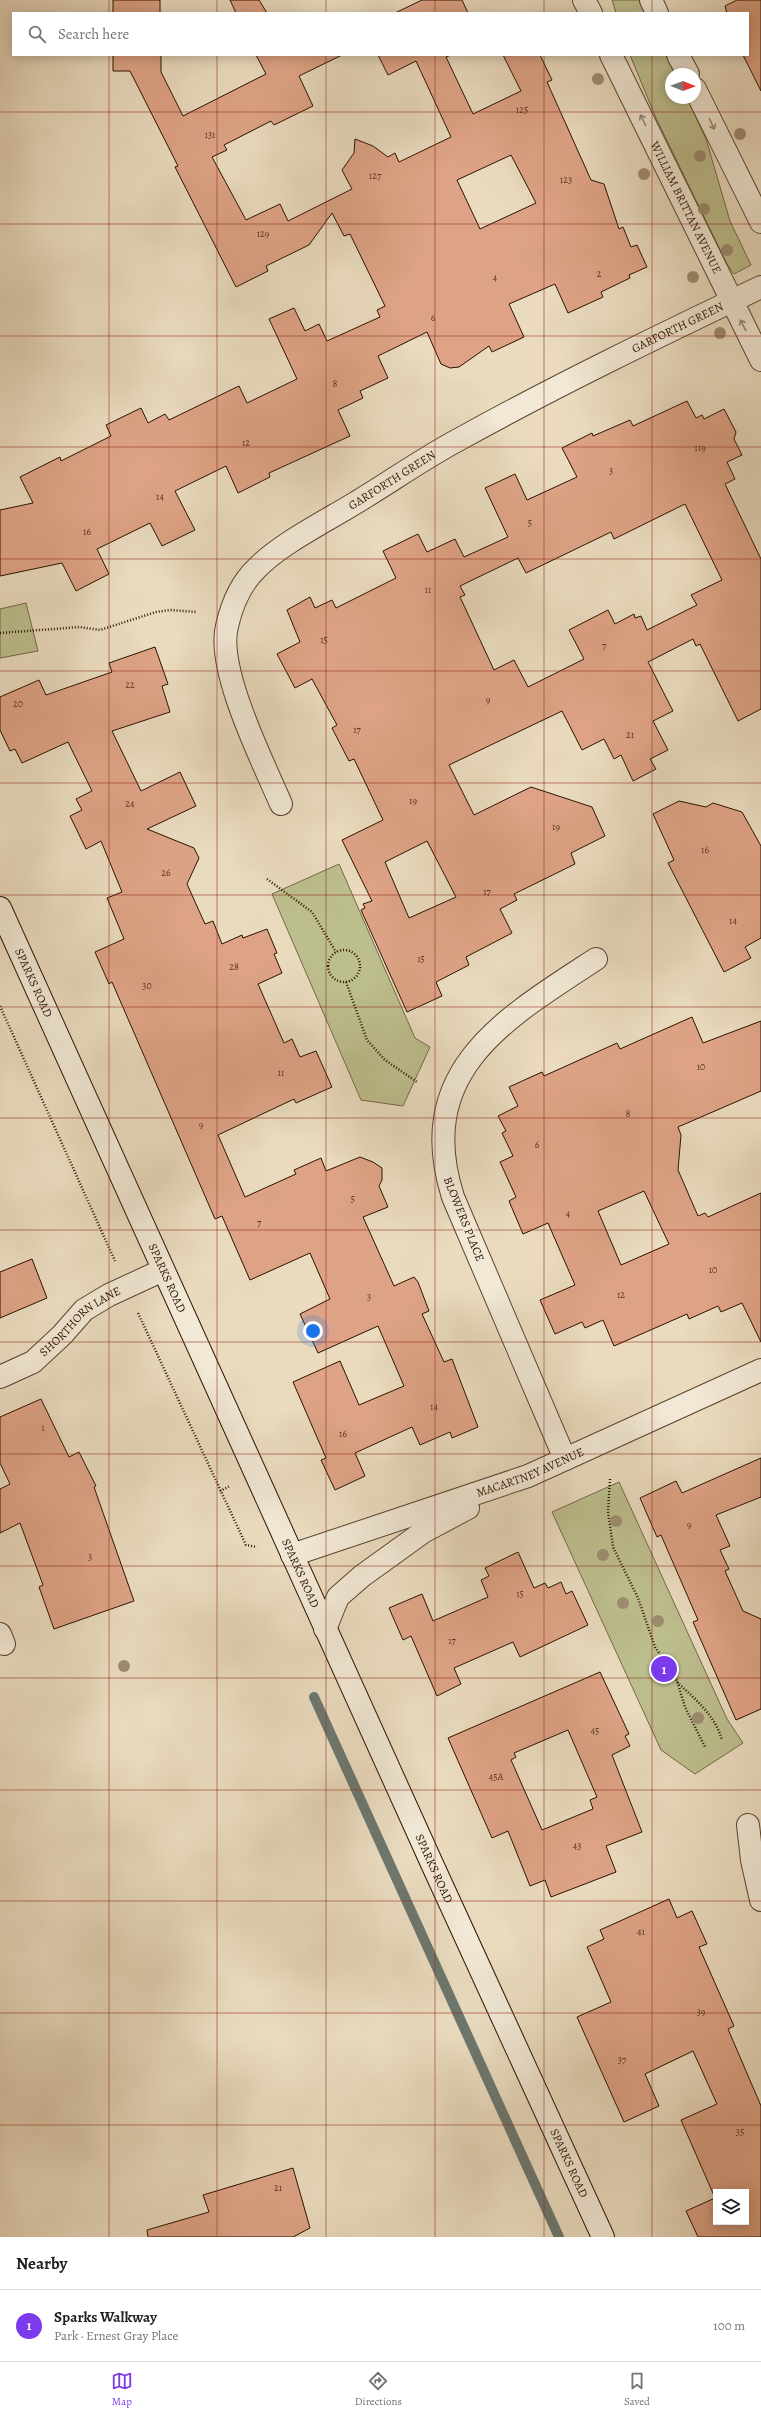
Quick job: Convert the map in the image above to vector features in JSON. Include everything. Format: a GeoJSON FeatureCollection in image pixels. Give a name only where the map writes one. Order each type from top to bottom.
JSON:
{"type":"FeatureCollection","features":[{"type":"Feature","properties":{"kind":"street"},"geometry":{"type":"LineString","coordinates":[[584,0],[590,12]]}},
{"type":"Feature","properties":{"kind":"street"},"geometry":{"type":"LineString","coordinates":[[651,0],[657,12]]}},
{"type":"Feature","properties":{"kind":"street","name":"WILLIAM BRITTAN AVENUE"},"geometry":{"type":"LineString","coordinates":[[611,56],[761,360]]}},
{"type":"Feature","properties":{"kind":"street"},"geometry":{"type":"LineString","coordinates":[[679,56],[685,68]]}},
{"type":"Feature","properties":{"kind":"street"},"geometry":{"type":"LineString","coordinates":[[701,101],[761,222]]}},
{"type":"Feature","properties":{"kind":"street","name":"GARFORTH GREEN"},"geometry":{"type":"LineString","coordinates":[[281,804],[252,734],[225,658],[226,628],[235,599],[244,582],[257,568],[288,545],[458,440],[564,383],[761,287]]}},
{"type":"Feature","properties":{"kind":"street","name":"SPARKS ROAD"},"geometry":{"type":"LineString","coordinates":[[0,908],[292,1555],[603,2237]]}},
{"type":"Feature","properties":{"kind":"street","name":"BLOWERS PLACE"},"geometry":{"type":"LineString","coordinates":[[565,1459],[453,1197],[445,1173],[442,1147],[444,1124],[449,1097],[460,1072],[474,1052],[528,1003],[596,958]]}},
{"type":"Feature","properties":{"kind":"street","name":"SHORTHORN LANE"},"geometry":{"type":"LineString","coordinates":[[0,1377],[33,1362],[62,1335],[84,1310],[109,1295],[163,1270]]}},
{"type":"Feature","properties":{"kind":"street","name":"MACARTNEY AVENUE"},"geometry":{"type":"LineString","coordinates":[[292,1555],[528,1476],[761,1370]]}},
{"type":"Feature","properties":{"kind":"street"},"geometry":{"type":"LineString","coordinates":[[326,1629],[338,1597],[396,1550],[423,1532],[528,1476]]}},
{"type":"Feature","properties":{"kind":"street"},"geometry":{"type":"LineString","coordinates":[[748,1825],[752,1860],[761,1900]]}},
{"type":"Feature","properties":{"kind":"path"},"geometry":{"type":"LineString","coordinates":[[0,633],[80,627],[100,630],[156,612],[170,610],[197,612]]}},
{"type":"Feature","properties":{"kind":"path"},"geometry":{"type":"LineString","coordinates":[[267,878],[312,912],[336,952]]}},
{"type":"Feature","properties":{"kind":"path"},"geometry":{"type":"LineString","coordinates":[[345,950],[358,958],[358,973],[356,977],[346,982],[336,980],[328,971],[328,960],[336,952],[345,950]]}},
{"type":"Feature","properties":{"kind":"path"},"geometry":{"type":"LineString","coordinates":[[346,982],[367,1040],[385,1060],[417,1082]]}},
{"type":"Feature","properties":{"kind":"path"},"geometry":{"type":"LineString","coordinates":[[0,1006],[117,1268]]}},
{"type":"Feature","properties":{"kind":"path"},"geometry":{"type":"LineString","coordinates":[[136,1310],[246,1545]]}},
{"type":"Feature","properties":{"kind":"path"},"geometry":{"type":"LineString","coordinates":[[610,1479],[608,1511],[613,1547],[638,1598],[655,1647],[677,1682],[686,1707],[705,1747]]}},
{"type":"Feature","properties":{"kind":"path"},"geometry":{"type":"LineString","coordinates":[[220,1491],[230,1486]]}},
{"type":"Feature","properties":{"kind":"path"},"geometry":{"type":"LineString","coordinates":[[677,1682],[704,1708],[720,1731],[722,1740]]}},
{"type":"Feature","properties":{"kind":"green space"},"geometry":{"type":"Polygon","coordinates":[[[612,0],[639,0],[645,12],[616,12],[612,0]]]}},
{"type":"Feature","properties":{"kind":"green space"},"geometry":{"type":"Polygon","coordinates":[[[630,56],[667,56],[673,68],[665,68],[665,104],[690,104],[706,139],[730,221],[751,265],[734,274],[727,264],[656,118],[630,56]]]}},
{"type":"Feature","properties":{"kind":"green space"},"geometry":{"type":"Polygon","coordinates":[[[26,603],[38,651],[0,658],[0,609],[26,603]]]}},
{"type":"Feature","properties":{"kind":"green space"},"geometry":{"type":"Polygon","coordinates":[[[339,864],[415,1038],[430,1047],[403,1106],[361,1100],[272,894],[339,864]]]}},
{"type":"Feature","properties":{"kind":"green space"},"geometry":{"type":"Polygon","coordinates":[[[619,1482],[727,1719],[743,1743],[695,1774],[661,1750],[552,1512],[619,1482]]]}},
{"type":"Feature","properties":{"kind":"building"},"geometry":{"type":"Polygon","coordinates":[[[113,0],[160,0],[160,12],[113,12],[113,0]]]}},
{"type":"Feature","properties":{"kind":"building"},"geometry":{"type":"Polygon","coordinates":[[[230,0],[259,0],[266,12],[236,12],[230,0]]]}},
{"type":"Feature","properties":{"kind":"building"},"geometry":{"type":"Polygon","coordinates":[[[422,0],[462,0],[468,12],[397,12],[422,0]]]}},
{"type":"Feature","properties":{"kind":"building"},"geometry":{"type":"Polygon","coordinates":[[[737,0],[761,0],[761,91],[744,56],[749,56],[749,12],[727,12],[725,6],[737,0]]]}},
{"type":"Feature","properties":{"kind":"building"},"geometry":{"type":"Polygon","coordinates":[[[113,56],[161,56],[161,72],[183,116],[266,74],[257,56],[340,56],[299,76],[313,106],[274,125],[271,121],[224,145],[227,150],[212,157],[246,220],[280,204],[288,221],[352,189],[342,170],[354,153],[355,139],[373,146],[388,157],[395,153],[399,162],[451,137],[416,61],[388,75],[378,56],[448,56],[446,57],[473,114],[521,91],[504,56],[540,56],[552,80],[547,82],[591,180],[604,184],[619,229],[623,227],[631,247],[637,245],[647,267],[629,275],[630,278],[601,292],[603,297],[568,313],[555,284],[509,304],[524,337],[492,352],[489,346],[459,367],[450,368],[441,364],[427,332],[378,356],[388,378],[360,391],[363,398],[338,410],[350,436],[269,473],[270,477],[238,493],[226,466],[175,491],[195,530],[162,546],[150,523],[97,549],[109,574],[76,591],[62,563],[0,576],[0,510],[33,503],[20,477],[60,457],[61,461],[111,436],[106,425],[141,408],[148,423],[165,414],[169,420],[239,386],[247,403],[297,379],[269,319],[294,308],[305,331],[319,324],[327,341],[380,317],[377,310],[385,306],[350,234],[344,236],[332,213],[309,245],[266,266],[268,271],[236,287],[175,167],[178,166],[130,71],[113,71],[113,56]],[[511,155],[457,180],[480,229],[536,203],[511,155]]]}},
{"type":"Feature","properties":{"kind":"building"},"geometry":{"type":"Polygon","coordinates":[[[687,401],[696,418],[702,415],[704,419],[724,409],[736,432],[734,439],[742,455],[727,462],[735,479],[725,484],[761,559],[761,709],[738,721],[700,644],[696,646],[693,639],[648,662],[673,711],[653,721],[668,750],[650,759],[656,769],[633,781],[621,755],[614,759],[604,739],[582,750],[562,711],[449,765],[474,815],[531,787],[592,807],[605,836],[571,853],[575,864],[514,894],[517,900],[500,909],[512,933],[466,957],[469,965],[436,982],[442,996],[407,1012],[361,910],[365,908],[363,904],[372,901],[342,840],[383,820],[354,759],[349,761],[332,728],[337,725],[312,679],[295,688],[277,654],[300,642],[287,610],[310,597],[315,608],[332,600],[336,608],[396,578],[383,551],[418,534],[427,552],[455,539],[464,557],[508,537],[485,488],[515,474],[527,500],[577,477],[562,448],[592,433],[593,436],[630,420],[633,426],[687,401]],[[685,504],[614,539],[611,532],[526,573],[518,558],[460,586],[465,595],[460,597],[494,670],[514,660],[528,687],[584,659],[569,630],[608,610],[615,624],[634,614],[635,618],[641,616],[647,630],[697,605],[691,595],[722,580],[685,504]],[[427,841],[385,862],[409,918],[456,897],[427,841]]]}},
{"type":"Feature","properties":{"kind":"building"},"geometry":{"type":"Polygon","coordinates":[[[155,647],[168,684],[162,686],[170,712],[112,731],[141,791],[180,772],[196,806],[147,829],[194,848],[199,858],[187,884],[205,924],[213,921],[222,944],[242,935],[243,938],[267,929],[277,953],[274,954],[282,973],[258,984],[284,1043],[292,1039],[300,1057],[316,1051],[332,1087],[296,1103],[294,1099],[218,1135],[245,1197],[296,1174],[294,1170],[321,1158],[326,1171],[360,1157],[373,1162],[382,1168],[382,1180],[379,1186],[388,1207],[363,1217],[394,1286],[414,1277],[418,1282],[429,1311],[422,1314],[444,1362],[452,1359],[478,1427],[452,1438],[450,1432],[420,1445],[412,1427],[355,1453],[365,1476],[335,1490],[321,1460],[326,1458],[293,1382],[340,1361],[359,1405],[404,1386],[378,1326],[318,1353],[300,1314],[330,1299],[310,1253],[250,1280],[222,1216],[215,1219],[112,982],[109,984],[95,952],[124,939],[107,898],[122,892],[101,841],[86,849],[70,816],[82,810],[76,799],[92,791],[68,742],[22,763],[15,749],[10,751],[0,730],[0,697],[39,680],[46,695],[112,672],[109,663],[155,647]]]}},
{"type":"Feature","properties":{"kind":"building"},"geometry":{"type":"Polygon","coordinates":[[[679,801],[706,807],[713,803],[742,812],[761,846],[761,938],[745,947],[751,958],[724,972],[668,863],[674,860],[653,814],[679,801]]]}},
{"type":"Feature","properties":{"kind":"building"},"geometry":{"type":"Polygon","coordinates":[[[692,1017],[703,1043],[761,1021],[761,1091],[678,1127],[681,1135],[678,1170],[698,1216],[705,1213],[708,1217],[761,1193],[761,1342],[742,1303],[721,1312],[718,1306],[689,1319],[687,1314],[614,1346],[603,1320],[585,1328],[582,1322],[555,1334],[540,1300],[575,1285],[548,1223],[523,1234],[509,1201],[516,1197],[500,1162],[513,1156],[502,1133],[506,1131],[498,1116],[518,1106],[509,1087],[542,1072],[544,1076],[617,1043],[620,1049],[692,1017]],[[644,1191],[598,1211],[621,1265],[669,1244],[644,1191]]]}},
{"type":"Feature","properties":{"kind":"building"},"geometry":{"type":"Polygon","coordinates":[[[32,1259],[47,1298],[0,1318],[0,1272],[32,1259]]]}},
{"type":"Feature","properties":{"kind":"building"},"geometry":{"type":"Polygon","coordinates":[[[41,1399],[69,1457],[79,1452],[96,1486],[94,1487],[134,1601],[54,1629],[39,1587],[43,1585],[20,1523],[0,1533],[0,1489],[10,1484],[0,1463],[0,1417],[41,1399]]]}},
{"type":"Feature","properties":{"kind":"building"},"geometry":{"type":"Polygon","coordinates":[[[761,1458],[761,1497],[716,1515],[730,1546],[720,1550],[729,1569],[725,1571],[743,1611],[761,1619],[761,1709],[736,1720],[693,1622],[698,1620],[661,1535],[657,1537],[640,1498],[676,1481],[682,1493],[761,1458]]]}},
{"type":"Feature","properties":{"kind":"building"},"geometry":{"type":"Polygon","coordinates":[[[518,1552],[534,1588],[545,1583],[548,1588],[561,1582],[566,1594],[572,1591],[588,1625],[520,1657],[513,1642],[454,1668],[461,1684],[437,1696],[411,1636],[403,1640],[389,1608],[422,1594],[433,1621],[488,1597],[481,1580],[489,1576],[485,1568],[518,1552]]]}},
{"type":"Feature","properties":{"kind":"building"},"geometry":{"type":"Polygon","coordinates":[[[600,1672],[629,1734],[625,1736],[630,1746],[612,1755],[642,1832],[606,1846],[616,1872],[551,1897],[545,1880],[530,1886],[508,1831],[492,1838],[448,1738],[600,1672]],[[568,1730],[514,1753],[516,1757],[511,1760],[542,1830],[593,1809],[590,1800],[597,1797],[568,1730]]]}},
{"type":"Feature","properties":{"kind":"building"},"geometry":{"type":"Polygon","coordinates":[[[669,1899],[677,1918],[692,1911],[707,1944],[699,1947],[734,2026],[728,2029],[761,2106],[761,2237],[698,2237],[686,2211],[713,2199],[713,2225],[749,2225],[749,2189],[713,2189],[713,2193],[681,2120],[717,2104],[693,2051],[645,2074],[659,2106],[624,2122],[577,2017],[611,2002],[587,1947],[604,1939],[600,1930],[669,1899]]]}},
{"type":"Feature","properties":{"kind":"building"},"geometry":{"type":"Polygon","coordinates":[[[293,2168],[310,2228],[293,2237],[148,2237],[147,2230],[209,2212],[203,2195],[293,2168]]]}},
{"type":"Feature","properties":{"kind":"waterway"},"geometry":{"type":"LineString","coordinates":[[314,1697],[559,2237]]}},
{"type":"Feature","properties":{"kind":"place","name":"Sparks Walkway"},"geometry":{"type":"Point","coordinates":[664,1669]}}]}
